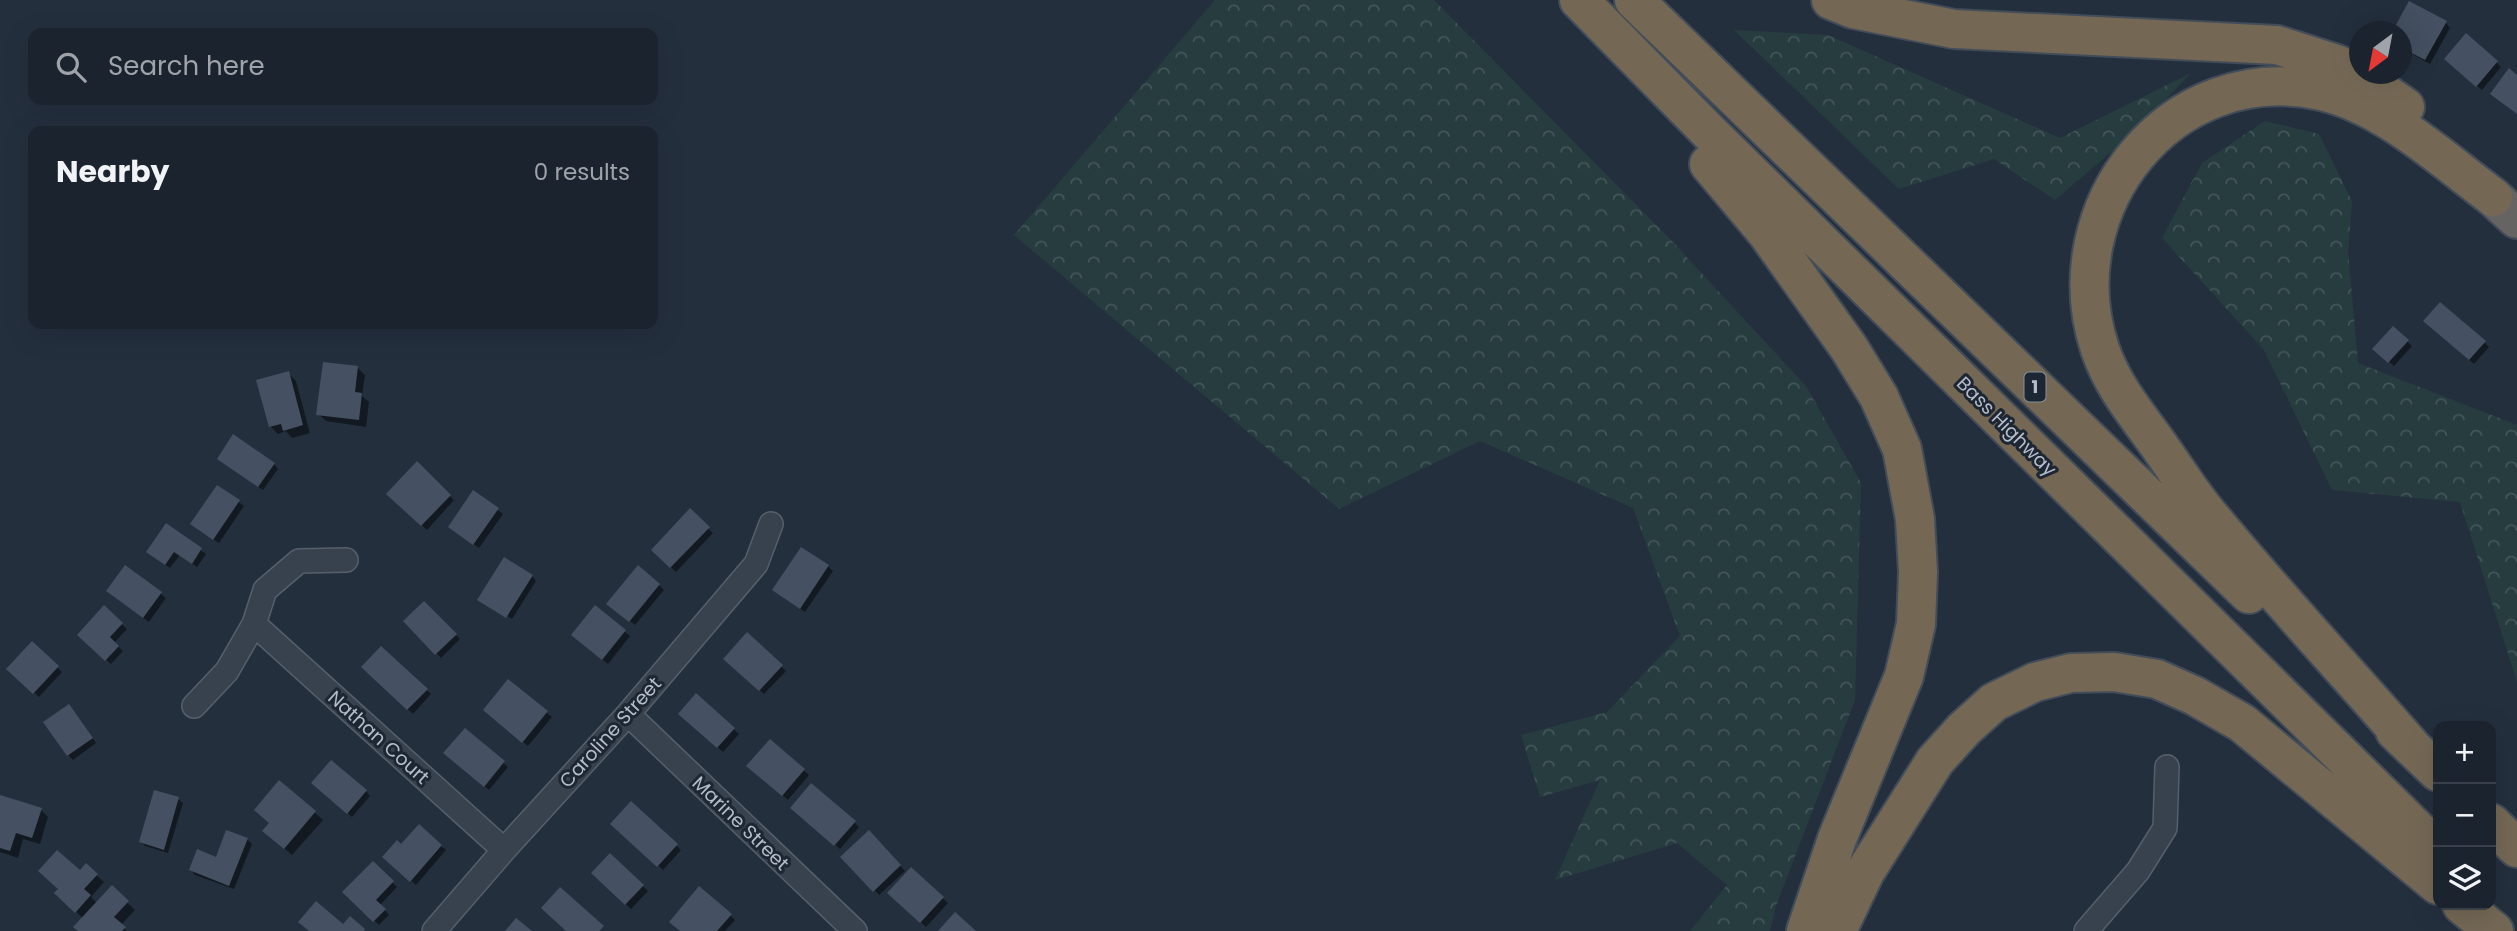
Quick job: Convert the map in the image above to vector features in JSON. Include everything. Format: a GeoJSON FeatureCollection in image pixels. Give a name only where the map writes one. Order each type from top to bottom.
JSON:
{"type":"FeatureCollection","features":[{"type":"Feature","properties":{"kind":"highway"},"geometry":{"type":"LineString","coordinates":[[1553,0],[1713,168],[1768,233],[1849,348],[1879,397],[1902,449],[1914,519],[1918,572],[1916,625],[1904,676],[1837,839],[1806,931]]}},
{"type":"Feature","properties":{"kind":"highway","name":"Bass Highway"},"geometry":{"type":"LineString","coordinates":[[1579,0],[1749,172],[2436,847]]}},
{"type":"Feature","properties":{"kind":"highway","name":"1"},"geometry":{"type":"LineString","coordinates":[[1634,0],[2195,543],[2426,760]]}},
{"type":"Feature","properties":{"kind":"highway"},"geometry":{"type":"LineString","coordinates":[[1832,0],[1853,9],[1954,29],[2277,45],[2301,51],[2359,75],[2406,108],[2431,129],[2505,208]]}},
{"type":"Feature","properties":{"kind":"highway"},"geometry":{"type":"LineString","coordinates":[[2426,760],[2207,512],[2126,402],[2106,362],[2094,325],[2090,300],[2092,248],[2108,198],[2123,172],[2154,135],[2199,105],[2239,91],[2260,88],[2323,92],[2368,109],[2389,121],[2505,208]]}},
{"type":"Feature","properties":{"kind":"highway"},"geometry":{"type":"LineString","coordinates":[[1837,931],[1865,872],[1935,761],[1949,745],[1994,702],[2035,682],[2071,673],[2115,672],[2157,679],[2195,696],[2242,723],[2433,881]]}},
{"type":"Feature","properties":{"kind":"highway"},"geometry":{"type":"LineString","coordinates":[[2496,828],[2517,848]]}},
{"type":"Feature","properties":{"kind":"street","name":"Caroline Street"},"geometry":{"type":"LineString","coordinates":[[434,931],[628,714],[756,565],[771,524]]}},
{"type":"Feature","properties":{"kind":"street"},"geometry":{"type":"LineString","coordinates":[[194,706],[227,671],[254,624],[265,590],[299,561],[346,561]]}},
{"type":"Feature","properties":{"kind":"street","name":"Nathan Court"},"geometry":{"type":"LineString","coordinates":[[254,624],[504,850]]}},
{"type":"Feature","properties":{"kind":"street","name":"Marine Street"},"geometry":{"type":"LineString","coordinates":[[628,714],[855,931]]}},
{"type":"Feature","properties":{"kind":"street"},"geometry":{"type":"LineString","coordinates":[[2086,931],[2138,871],[2165,828],[2167,767]]}},
{"type":"Feature","properties":{"kind":"green space"},"geometry":{"type":"Polygon","coordinates":[[[1215,0],[1434,0],[1671,240],[1806,386],[1861,483],[1855,700],[1776,906],[1770,931],[1690,931],[1727,885],[1677,843],[1555,880],[1600,780],[1540,797],[1521,735],[1607,712],[1680,636],[1633,508],[1480,441],[1339,509],[1014,235],[1215,0]]]}},
{"type":"Feature","properties":{"kind":"green space"},"geometry":{"type":"Polygon","coordinates":[[[1734,30],[1828,35],[2060,138],[2191,73],[2137,130],[2055,200],[1994,159],[1899,189],[1734,30]]]}},
{"type":"Feature","properties":{"kind":"green space"},"geometry":{"type":"Polygon","coordinates":[[[2265,121],[2319,134],[2352,201],[2348,251],[2358,363],[2517,425],[2517,682],[2460,502],[2332,490],[2264,350],[2162,238],[2202,163],[2265,121]]]}},
{"type":"Feature","properties":{"kind":"building"},"geometry":{"type":"Polygon","coordinates":[[[2409,1],[2447,21],[2425,60],[2412,53],[2412,21],[2398,21],[2409,1]]]}},
{"type":"Feature","properties":{"kind":"building"},"geometry":{"type":"Polygon","coordinates":[[[2466,33],[2498,61],[2476,87],[2444,59],[2466,33]]]}},
{"type":"Feature","properties":{"kind":"building"},"geometry":{"type":"Polygon","coordinates":[[[2509,68],[2517,75],[2517,114],[2490,94],[2509,68]]]}},
{"type":"Feature","properties":{"kind":"building"},"geometry":{"type":"Polygon","coordinates":[[[2440,302],[2486,341],[2469,360],[2423,321],[2440,302]]]}},
{"type":"Feature","properties":{"kind":"building"},"geometry":{"type":"Polygon","coordinates":[[[2393,326],[2409,340],[2388,363],[2372,349],[2393,326]]]}},
{"type":"Feature","properties":{"kind":"building"},"geometry":{"type":"Polygon","coordinates":[[[323,362],[358,366],[355,392],[362,393],[359,420],[316,415],[323,362]]]}},
{"type":"Feature","properties":{"kind":"building"},"geometry":{"type":"Polygon","coordinates":[[[289,371],[303,425],[283,431],[281,424],[269,427],[256,380],[289,371]]]}},
{"type":"Feature","properties":{"kind":"building"},"geometry":{"type":"Polygon","coordinates":[[[233,434],[275,463],[258,487],[217,459],[233,434]]]}},
{"type":"Feature","properties":{"kind":"building"},"geometry":{"type":"Polygon","coordinates":[[[417,461],[451,495],[421,526],[386,494],[417,461]]]}},
{"type":"Feature","properties":{"kind":"building"},"geometry":{"type":"Polygon","coordinates":[[[217,485],[240,500],[213,540],[190,524],[217,485]]]}},
{"type":"Feature","properties":{"kind":"building"},"geometry":{"type":"Polygon","coordinates":[[[473,490],[499,508],[473,545],[448,527],[473,490]]]}},
{"type":"Feature","properties":{"kind":"building"},"geometry":{"type":"Polygon","coordinates":[[[690,508],[710,527],[670,568],[651,550],[690,508]]]}},
{"type":"Feature","properties":{"kind":"building"},"geometry":{"type":"Polygon","coordinates":[[[166,523],[202,548],[192,564],[174,552],[165,565],[146,552],[166,523]]]}},
{"type":"Feature","properties":{"kind":"building"},"geometry":{"type":"Polygon","coordinates":[[[801,547],[829,565],[800,609],[772,590],[801,547]]]}},
{"type":"Feature","properties":{"kind":"building"},"geometry":{"type":"Polygon","coordinates":[[[504,557],[533,575],[506,618],[477,600],[504,557]]]}},
{"type":"Feature","properties":{"kind":"building"},"geometry":{"type":"Polygon","coordinates":[[[125,565],[162,592],[143,618],[106,591],[125,565]]]}},
{"type":"Feature","properties":{"kind":"building"},"geometry":{"type":"Polygon","coordinates":[[[638,565],[660,584],[629,622],[606,604],[638,565]]]}},
{"type":"Feature","properties":{"kind":"building"},"geometry":{"type":"Polygon","coordinates":[[[424,601],[457,634],[435,655],[403,621],[424,601]]]}},
{"type":"Feature","properties":{"kind":"building"},"geometry":{"type":"Polygon","coordinates":[[[104,605],[123,623],[110,637],[119,646],[105,661],[77,635],[104,605]]]}},
{"type":"Feature","properties":{"kind":"building"},"geometry":{"type":"Polygon","coordinates":[[[595,605],[626,630],[602,660],[571,635],[595,605]]]}},
{"type":"Feature","properties":{"kind":"building"},"geometry":{"type":"Polygon","coordinates":[[[747,632],[783,665],[759,691],[723,659],[747,632]]]}},
{"type":"Feature","properties":{"kind":"building"},"geometry":{"type":"Polygon","coordinates":[[[32,641],[59,666],[33,694],[6,669],[32,641]]]}},
{"type":"Feature","properties":{"kind":"building"},"geometry":{"type":"Polygon","coordinates":[[[381,646],[428,689],[407,710],[361,667],[381,646]]]}},
{"type":"Feature","properties":{"kind":"building"},"geometry":{"type":"Polygon","coordinates":[[[508,679],[548,711],[522,743],[483,710],[508,679]]]}},
{"type":"Feature","properties":{"kind":"building"},"geometry":{"type":"Polygon","coordinates":[[[696,693],[735,728],[717,748],[678,714],[696,693]]]}},
{"type":"Feature","properties":{"kind":"building"},"geometry":{"type":"Polygon","coordinates":[[[69,704],[93,738],[67,756],[43,722],[69,704]]]}},
{"type":"Feature","properties":{"kind":"building"},"geometry":{"type":"Polygon","coordinates":[[[465,728],[505,761],[484,787],[443,753],[465,728]]]}},
{"type":"Feature","properties":{"kind":"building"},"geometry":{"type":"Polygon","coordinates":[[[770,739],[805,769],[782,796],[746,766],[770,739]]]}},
{"type":"Feature","properties":{"kind":"building"},"geometry":{"type":"Polygon","coordinates":[[[331,760],[367,790],[347,814],[311,783],[331,760]]]}},
{"type":"Feature","properties":{"kind":"building"},"geometry":{"type":"Polygon","coordinates":[[[279,780],[316,811],[284,849],[262,831],[269,823],[254,810],[279,780]]]}},
{"type":"Feature","properties":{"kind":"building"},"geometry":{"type":"Polygon","coordinates":[[[811,783],[856,821],[834,846],[790,808],[811,783]]]}},
{"type":"Feature","properties":{"kind":"building"},"geometry":{"type":"Polygon","coordinates":[[[154,790],[179,797],[164,850],[139,842],[154,790]]]}},
{"type":"Feature","properties":{"kind":"building"},"geometry":{"type":"Polygon","coordinates":[[[0,795],[42,808],[32,838],[16,833],[10,851],[0,848],[0,795]]]}},
{"type":"Feature","properties":{"kind":"building"},"geometry":{"type":"Polygon","coordinates":[[[631,801],[678,844],[657,867],[610,824],[631,801]]]}},
{"type":"Feature","properties":{"kind":"building"},"geometry":{"type":"Polygon","coordinates":[[[419,824],[442,845],[410,882],[382,857],[397,840],[401,844],[419,824]]]}},
{"type":"Feature","properties":{"kind":"building"},"geometry":{"type":"Polygon","coordinates":[[[226,830],[248,838],[229,886],[189,870],[197,849],[216,857],[226,830]]]}},
{"type":"Feature","properties":{"kind":"building"},"geometry":{"type":"Polygon","coordinates":[[[869,830],[901,865],[873,892],[840,857],[869,830]]]}},
{"type":"Feature","properties":{"kind":"building"},"geometry":{"type":"Polygon","coordinates":[[[57,850],[80,870],[86,863],[98,874],[84,889],[91,895],[75,913],[54,893],[58,889],[38,871],[57,850]]]}},
{"type":"Feature","properties":{"kind":"building"},"geometry":{"type":"Polygon","coordinates":[[[610,853],[644,885],[625,905],[591,873],[610,853]]]}},
{"type":"Feature","properties":{"kind":"building"},"geometry":{"type":"Polygon","coordinates":[[[373,861],[394,881],[376,900],[386,909],[373,922],[342,892],[373,861]]]}},
{"type":"Feature","properties":{"kind":"building"},"geometry":{"type":"Polygon","coordinates":[[[911,867],[944,897],[920,923],[887,893],[911,867]]]}},
{"type":"Feature","properties":{"kind":"building"},"geometry":{"type":"Polygon","coordinates":[[[112,885],[129,901],[114,917],[126,927],[122,931],[78,931],[73,927],[112,885]]]}},
{"type":"Feature","properties":{"kind":"building"},"geometry":{"type":"Polygon","coordinates":[[[699,886],[732,914],[717,931],[680,931],[669,922],[699,886]]]}},
{"type":"Feature","properties":{"kind":"building"},"geometry":{"type":"Polygon","coordinates":[[[560,887],[604,926],[599,931],[566,931],[541,908],[560,887]]]}},
{"type":"Feature","properties":{"kind":"building"},"geometry":{"type":"Polygon","coordinates":[[[316,901],[343,924],[350,916],[364,931],[309,931],[298,922],[316,901]]]}},
{"type":"Feature","properties":{"kind":"building"},"geometry":{"type":"Polygon","coordinates":[[[955,912],[976,931],[938,931],[955,912]]]}},
{"type":"Feature","properties":{"kind":"building"},"geometry":{"type":"Polygon","coordinates":[[[516,918],[532,931],[505,931],[516,918]]]}}]}
